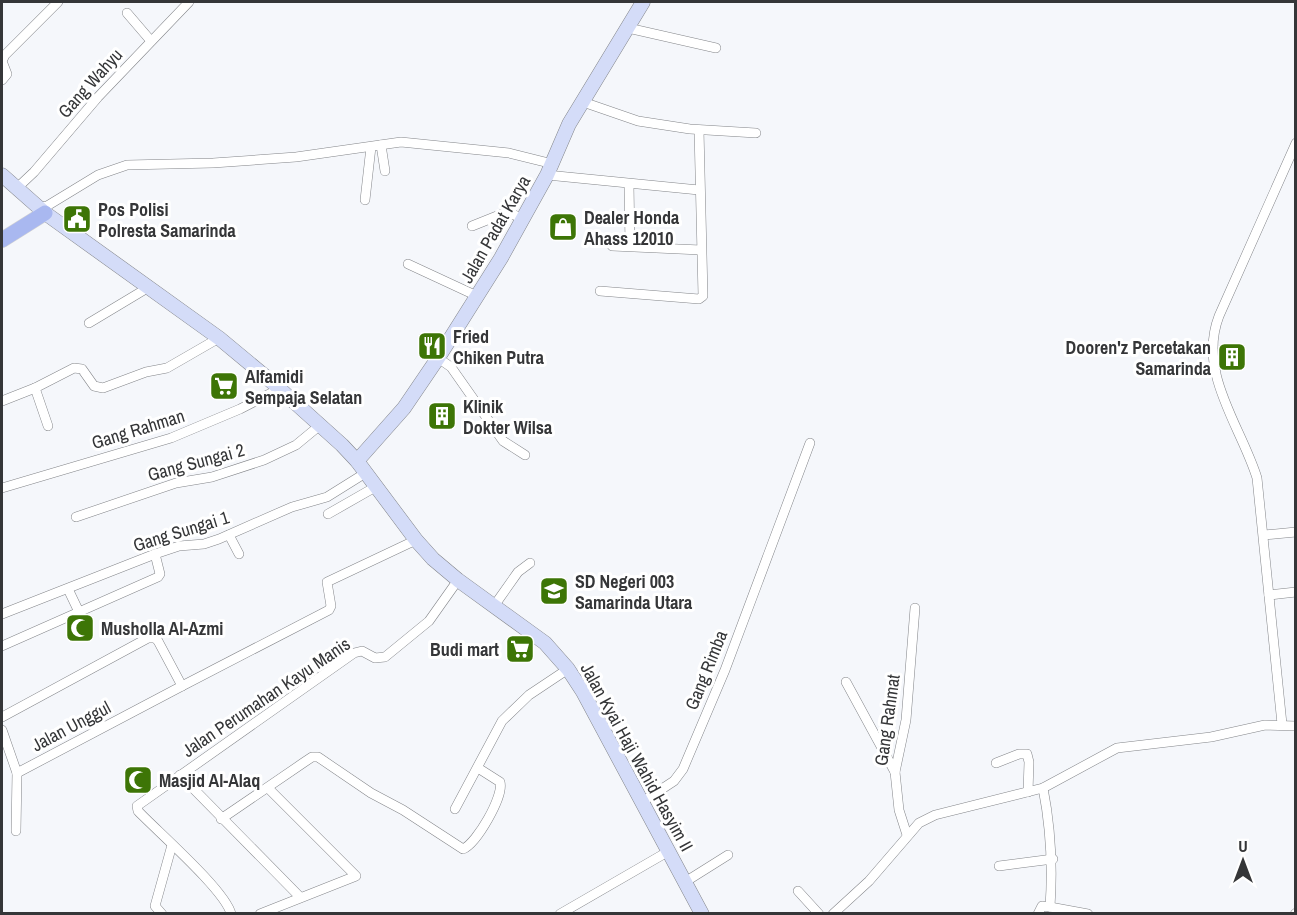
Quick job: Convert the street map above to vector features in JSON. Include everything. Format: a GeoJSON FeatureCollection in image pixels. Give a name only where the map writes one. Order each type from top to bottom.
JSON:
{"type":"FeatureCollection","features":[{"type":"Feature","properties":{"kind":"main road","name":"Jalan Padat Karya"},"geometry":{"type":"LineString","coordinates":[[357,461],[393,422],[438,358],[477,296],[524,219],[550,170],[562,139],[643,2]]}},
{"type":"Feature","properties":{"kind":"main road","name":"Jalan Kyai Haji Wahid Hasyim II"},"geometry":{"type":"LineString","coordinates":[[2,175],[44,209],[219,338],[279,389],[357,461],[416,540],[446,571],[545,644],[568,669],[702,914]]}},
{"type":"Feature","properties":{"kind":"main road"},"geometry":{"type":"LineString","coordinates":[[2,231],[44,209]]}},
{"type":"Feature","properties":{"kind":"main road"},"geometry":{"type":"LineString","coordinates":[[2,240],[44,209]]}},
{"type":"Feature","properties":{"kind":"street"},"geometry":{"type":"LineString","coordinates":[[2,80],[8,74],[2,59],[5,48],[57,2]]}},
{"type":"Feature","properties":{"kind":"street","name":"Gang Wahyu"},"geometry":{"type":"LineString","coordinates":[[17,188],[34,172],[98,97],[189,2]]}},
{"type":"Feature","properties":{"kind":"street"},"geometry":{"type":"LineString","coordinates":[[127,13],[151,41]]}},
{"type":"Feature","properties":{"kind":"street"},"geometry":{"type":"LineString","coordinates":[[628,28],[717,48]]}},
{"type":"Feature","properties":{"kind":"street"},"geometry":{"type":"LineString","coordinates":[[584,102],[630,119],[699,129],[756,133]]}},
{"type":"Feature","properties":{"kind":"street"},"geometry":{"type":"LineString","coordinates":[[600,291],[702,298],[704,288],[699,190],[699,129]]}},
{"type":"Feature","properties":{"kind":"street"},"geometry":{"type":"LineString","coordinates":[[44,209],[98,175],[127,165],[205,164],[296,157],[409,142],[494,151],[550,170],[629,184],[699,190]]}},
{"type":"Feature","properties":{"kind":"street"},"geometry":{"type":"LineString","coordinates":[[1282,724],[1257,478],[1252,462],[1224,403],[1216,367],[1213,338],[1219,316],[1296,142]]}},
{"type":"Feature","properties":{"kind":"street"},"geometry":{"type":"LineString","coordinates":[[376,146],[384,171]]}},
{"type":"Feature","properties":{"kind":"street"},"geometry":{"type":"LineString","coordinates":[[365,200],[376,146]]}},
{"type":"Feature","properties":{"kind":"street"},"geometry":{"type":"LineString","coordinates":[[629,184],[630,246]]}},
{"type":"Feature","properties":{"kind":"street"},"geometry":{"type":"LineString","coordinates":[[472,226],[507,212],[524,219]]}},
{"type":"Feature","properties":{"kind":"street"},"geometry":{"type":"LineString","coordinates":[[612,246],[701,250]]}},
{"type":"Feature","properties":{"kind":"street"},"geometry":{"type":"LineString","coordinates":[[408,264],[477,296]]}},
{"type":"Feature","properties":{"kind":"street"},"geometry":{"type":"LineString","coordinates":[[89,323],[149,287]]}},
{"type":"Feature","properties":{"kind":"street"},"geometry":{"type":"LineString","coordinates":[[2,401],[78,367],[82,369],[94,387],[103,388],[167,368],[219,338]]}},
{"type":"Feature","properties":{"kind":"street"},"geometry":{"type":"LineString","coordinates":[[438,358],[451,368],[503,441],[525,455]]}},
{"type":"Feature","properties":{"kind":"street"},"geometry":{"type":"LineString","coordinates":[[34,388],[48,426]]}},
{"type":"Feature","properties":{"kind":"street","name":"Gang Rahman"},"geometry":{"type":"LineString","coordinates":[[2,488],[171,438],[240,409],[279,389]]}},
{"type":"Feature","properties":{"kind":"street","name":"Gang Sungai 2"},"geometry":{"type":"LineString","coordinates":[[76,517],[166,486],[212,477],[264,460],[296,445],[319,426]]}},
{"type":"Feature","properties":{"kind":"street","name":"Gang Rimba"},"geometry":{"type":"LineString","coordinates":[[642,802],[674,781],[683,769],[778,532],[810,443]]}},
{"type":"Feature","properties":{"kind":"street","name":"Gang Sungai 1"},"geometry":{"type":"LineString","coordinates":[[2,614],[155,554],[179,546],[204,544],[292,507],[327,497],[366,472]]}},
{"type":"Feature","properties":{"kind":"street"},"geometry":{"type":"LineString","coordinates":[[328,514],[377,486]]}},
{"type":"Feature","properties":{"kind":"street"},"geometry":{"type":"LineString","coordinates":[[1264,535],[1296,532]]}},
{"type":"Feature","properties":{"kind":"street"},"geometry":{"type":"LineString","coordinates":[[229,535],[239,554]]}},
{"type":"Feature","properties":{"kind":"street","name":"Jalan Unggul"},"geometry":{"type":"LineString","coordinates":[[2,730],[16,773],[329,610],[331,606],[327,582],[416,540]]}},
{"type":"Feature","properties":{"kind":"street"},"geometry":{"type":"LineString","coordinates":[[2,646],[158,577],[160,574],[155,554]]}},
{"type":"Feature","properties":{"kind":"street"},"geometry":{"type":"LineString","coordinates":[[495,606],[518,572],[530,563]]}},
{"type":"Feature","properties":{"kind":"street","name":"Jalan Perumahan Kayu Manis"},"geometry":{"type":"LineString","coordinates":[[231,914],[228,904],[210,883],[138,811],[137,807],[358,651],[365,651],[378,659],[385,657],[429,621],[458,580]]}},
{"type":"Feature","properties":{"kind":"street"},"geometry":{"type":"LineString","coordinates":[[68,589],[79,612]]}},
{"type":"Feature","properties":{"kind":"street"},"geometry":{"type":"LineString","coordinates":[[1269,595],[1296,592]]}},
{"type":"Feature","properties":{"kind":"street","name":"Gang Rahmat"},"geometry":{"type":"LineString","coordinates":[[907,835],[899,810],[895,772],[906,720],[915,608]]}},
{"type":"Feature","properties":{"kind":"street"},"geometry":{"type":"LineString","coordinates":[[2,717],[152,637],[158,641],[182,686]]}},
{"type":"Feature","properties":{"kind":"street"},"geometry":{"type":"LineString","coordinates":[[455,810],[502,721],[529,695],[568,669]]}},
{"type":"Feature","properties":{"kind":"street"},"geometry":{"type":"LineString","coordinates":[[846,682],[895,772]]}},
{"type":"Feature","properties":{"kind":"street"},"geometry":{"type":"LineString","coordinates":[[833,914],[869,881],[895,853],[907,835],[920,823],[935,815],[1043,788],[1117,748],[1211,737],[1244,729],[1282,724],[1296,726]]}},
{"type":"Feature","properties":{"kind":"street"},"geometry":{"type":"LineString","coordinates":[[996,764],[1019,754],[1027,754],[1028,792]]}},
{"type":"Feature","properties":{"kind":"street"},"geometry":{"type":"LineString","coordinates":[[221,819],[312,757],[323,760],[371,793],[403,810],[463,849],[470,845],[480,832],[502,788],[500,782],[478,768]]}},
{"type":"Feature","properties":{"kind":"street"},"geometry":{"type":"LineString","coordinates":[[16,773],[16,831]]}},
{"type":"Feature","properties":{"kind":"street"},"geometry":{"type":"LineString","coordinates":[[180,776],[300,897]]}},
{"type":"Feature","properties":{"kind":"street"},"geometry":{"type":"LineString","coordinates":[[260,914],[356,876],[268,788]]}},
{"type":"Feature","properties":{"kind":"street"},"geometry":{"type":"LineString","coordinates":[[1043,788],[1053,859],[1050,907]]}},
{"type":"Feature","properties":{"kind":"street"},"geometry":{"type":"LineString","coordinates":[[162,914],[153,910],[172,845]]}},
{"type":"Feature","properties":{"kind":"street"},"geometry":{"type":"LineString","coordinates":[[560,914],[669,851]]}},
{"type":"Feature","properties":{"kind":"street"},"geometry":{"type":"LineString","coordinates":[[685,882],[728,855]]}},
{"type":"Feature","properties":{"kind":"street"},"geometry":{"type":"LineString","coordinates":[[999,866],[1053,859]]}},
{"type":"Feature","properties":{"kind":"street"},"geometry":{"type":"LineString","coordinates":[[798,891],[819,914]]}},
{"type":"Feature","properties":{"kind":"street"},"geometry":{"type":"LineString","coordinates":[[1038,914],[1042,906],[1088,914]]}},
{"type":"Feature","properties":{"kind":"place","name":"Pos Polisi Polresta Samarinda"},"geometry":{"type":"Point","coordinates":[77,219]}},
{"type":"Feature","properties":{"kind":"place","name":"Dealer Honda Ahass 12010"},"geometry":{"type":"Point","coordinates":[563,227]}},
{"type":"Feature","properties":{"kind":"place","name":"Fried Chiken Putra"},"geometry":{"type":"Point","coordinates":[432,346]}},
{"type":"Feature","properties":{"kind":"place","name":"Dooren'z Percetakan Samarinda"},"geometry":{"type":"Point","coordinates":[1232,357]}},
{"type":"Feature","properties":{"kind":"place","name":"Alfamidi Sempaja Selatan"},"geometry":{"type":"Point","coordinates":[224,386]}},
{"type":"Feature","properties":{"kind":"place","name":"Klinik Dokter Wilsa"},"geometry":{"type":"Point","coordinates":[442,416]}},
{"type":"Feature","properties":{"kind":"place","name":"SD Negeri 003 Samarinda Utara"},"geometry":{"type":"Point","coordinates":[554,591]}},
{"type":"Feature","properties":{"kind":"place","name":"Musholla Al-Azmi"},"geometry":{"type":"Point","coordinates":[80,628]}},
{"type":"Feature","properties":{"kind":"place","name":"Budi mart"},"geometry":{"type":"Point","coordinates":[520,649]}},
{"type":"Feature","properties":{"kind":"place","name":"Masjid Al-Alaq"},"geometry":{"type":"Point","coordinates":[138,780]}}]}
